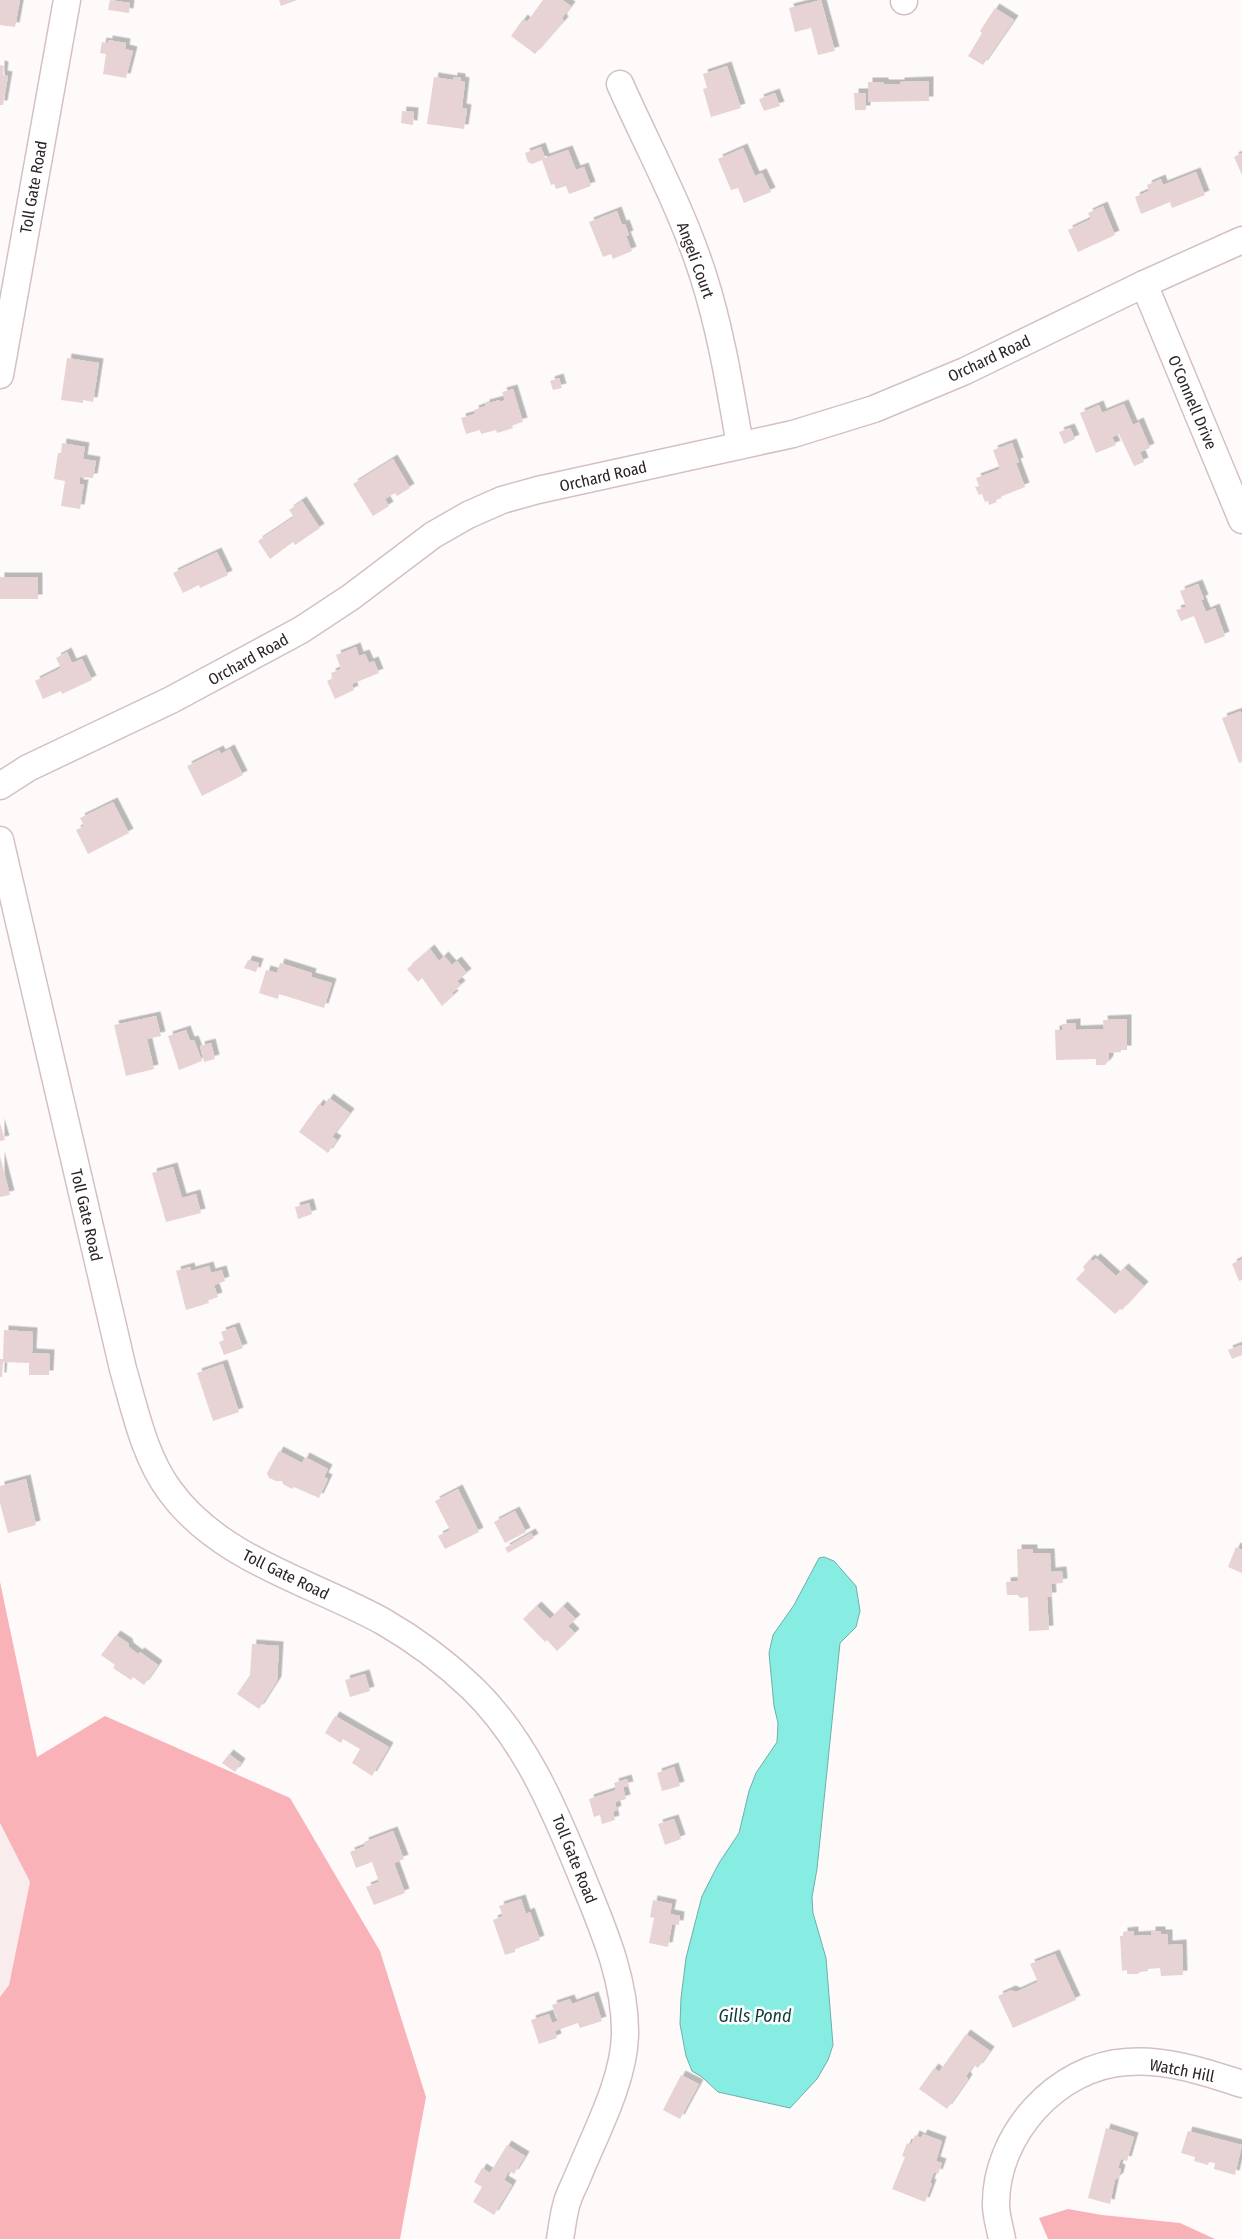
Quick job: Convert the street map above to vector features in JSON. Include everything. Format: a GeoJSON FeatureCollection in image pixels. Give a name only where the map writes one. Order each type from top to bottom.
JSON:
{"type":"FeatureCollection","features":[{"type":"Feature","properties":{"kind":"street","name":"Toll Gate Road"},"geometry":{"type":"LineString","coordinates":[[0,375],[67,0]]}},
{"type":"Feature","properties":{"kind":"street","name":"Angeli Court"},"geometry":{"type":"LineString","coordinates":[[620,84],[687,232],[703,274],[716,318],[727,368],[740,445]]}},
{"type":"Feature","properties":{"kind":"street","name":"Orchard Road"},"geometry":{"type":"LineString","coordinates":[[0,786],[28,768],[171,700],[301,630],[351,597],[433,535],[468,515],[502,500],[538,490],[830,424],[920,390],[1242,240]]}},
{"type":"Feature","properties":{"kind":"street","name":"O'Connell Drive"},"geometry":{"type":"LineString","coordinates":[[1144,284],[1242,520]]}},
{"type":"Feature","properties":{"kind":"street","name":"Toll Gate Road"},"geometry":{"type":"LineString","coordinates":[[0,840],[123,1369],[152,1461],[168,1490],[187,1514],[214,1537],[246,1555],[384,1623],[430,1652],[473,1688],[517,1740],[553,1806],[603,1927],[621,1986],[625,2036],[616,2085],[566,2205],[560,2239]]}},
{"type":"Feature","properties":{"kind":"street","name":"Watch Hill"},"geometry":{"type":"LineString","coordinates":[[1002,2239],[996,2205],[1000,2174],[1013,2141],[1027,2117],[1049,2094],[1070,2079],[1097,2067],[1126,2062],[1156,2062],[1192,2068],[1242,2084]]}},
{"type":"Feature","properties":{"kind":"shaded area"},"geometry":{"type":"Polygon","coordinates":[[[0,1582],[37,1757],[105,1716],[290,1798],[380,1951],[426,2097],[400,2239],[0,2239],[0,1997],[9,1985],[30,1882],[0,1823],[0,1582]]]}},
{"type":"Feature","properties":{"kind":"shaded area"},"geometry":{"type":"Polygon","coordinates":[[[0,1823],[30,1882],[9,1985],[0,1997],[0,1823]]]}},
{"type":"Feature","properties":{"kind":"shaded area"},"geometry":{"type":"Polygon","coordinates":[[[1068,2209],[1102,2215],[1180,2223],[1215,2239],[1048,2239],[1039,2218],[1068,2209]]]}},
{"type":"Feature","properties":{"kind":"water","name":"Gills Pond"},"geometry":{"type":"Polygon","coordinates":[[[824,1557],[834,1561],[856,1586],[860,1611],[856,1627],[840,1643],[817,1869],[812,1897],[813,1913],[826,1958],[833,2045],[828,2060],[817,2079],[790,2108],[718,2092],[702,2077],[692,2071],[686,2056],[680,2024],[681,1998],[686,1958],[702,1896],[719,1863],[739,1833],[749,1791],[756,1773],[777,1742],[778,1723],[774,1706],[769,1653],[773,1635],[794,1605],[819,1558],[824,1557]]]}},
{"type":"Feature","properties":{"kind":"building"},"geometry":{"type":"Polygon","coordinates":[[[0,0],[20,0],[15,27],[0,25],[0,0]]]}},
{"type":"Feature","properties":{"kind":"building"},"geometry":{"type":"Polygon","coordinates":[[[110,0],[130,3],[129,13],[108,10],[110,0]]]}},
{"type":"Feature","properties":{"kind":"building"},"geometry":{"type":"Polygon","coordinates":[[[279,0],[297,0],[281,6],[279,0]]]}},
{"type":"Feature","properties":{"kind":"building"},"geometry":{"type":"Polygon","coordinates":[[[543,0],[562,0],[571,6],[562,18],[564,21],[535,54],[511,36],[523,19],[527,22],[543,0]]]}},
{"type":"Feature","properties":{"kind":"building"},"geometry":{"type":"Polygon","coordinates":[[[821,0],[835,51],[818,55],[811,28],[795,32],[789,8],[821,0]]]}},
{"type":"Feature","properties":{"kind":"building"},"geometry":{"type":"Polygon","coordinates":[[[995,8],[1014,20],[983,65],[968,56],[982,33],[980,31],[995,8]]]}},
{"type":"Feature","properties":{"kind":"building"},"geometry":{"type":"Polygon","coordinates":[[[108,40],[126,43],[125,49],[133,51],[126,78],[103,74],[106,54],[100,53],[102,42],[108,43],[108,40]]]}},
{"type":"Feature","properties":{"kind":"building"},"geometry":{"type":"Polygon","coordinates":[[[0,65],[4,66],[3,75],[8,76],[3,105],[0,105],[0,65]]]}},
{"type":"Feature","properties":{"kind":"building"},"geometry":{"type":"Polygon","coordinates":[[[727,66],[741,108],[711,117],[703,89],[707,88],[703,74],[727,66]]]}},
{"type":"Feature","properties":{"kind":"building"},"geometry":{"type":"Polygon","coordinates":[[[434,77],[453,80],[453,77],[461,78],[461,81],[465,82],[462,108],[467,109],[464,129],[427,124],[434,77]]]}},
{"type":"Feature","properties":{"kind":"building"},"geometry":{"type":"Polygon","coordinates":[[[929,81],[929,101],[868,102],[868,82],[900,84],[900,82],[929,81]]]}},
{"type":"Feature","properties":{"kind":"building"},"geometry":{"type":"Polygon","coordinates":[[[775,93],[780,106],[764,111],[759,99],[775,93]]]}},
{"type":"Feature","properties":{"kind":"building"},"geometry":{"type":"Polygon","coordinates":[[[854,93],[866,93],[866,110],[855,110],[854,93]]]}},
{"type":"Feature","properties":{"kind":"building"},"geometry":{"type":"Polygon","coordinates":[[[402,111],[414,112],[413,125],[401,123],[402,111]]]}},
{"type":"Feature","properties":{"kind":"building"},"geometry":{"type":"Polygon","coordinates":[[[541,147],[545,158],[568,150],[576,170],[584,167],[591,186],[569,194],[566,186],[556,189],[554,184],[551,185],[542,160],[532,164],[528,162],[525,153],[541,147]]]}},
{"type":"Feature","properties":{"kind":"building"},"geometry":{"type":"Polygon","coordinates":[[[743,148],[755,176],[762,173],[771,192],[744,203],[738,188],[731,190],[718,159],[743,148]]]}},
{"type":"Feature","properties":{"kind":"building"},"geometry":{"type":"Polygon","coordinates":[[[1242,153],[1242,175],[1234,157],[1242,153]]]}},
{"type":"Feature","properties":{"kind":"building"},"geometry":{"type":"Polygon","coordinates":[[[1196,172],[1205,195],[1172,208],[1170,202],[1141,214],[1135,197],[1149,191],[1147,185],[1161,179],[1163,185],[1196,172]]]}},
{"type":"Feature","properties":{"kind":"building"},"geometry":{"type":"Polygon","coordinates":[[[1103,206],[1115,235],[1078,252],[1068,230],[1091,219],[1088,213],[1103,206]]]}},
{"type":"Feature","properties":{"kind":"building"},"geometry":{"type":"Polygon","coordinates":[[[617,211],[622,225],[625,224],[629,235],[626,236],[632,251],[613,259],[611,254],[603,257],[589,222],[617,211]]]}},
{"type":"Feature","properties":{"kind":"building"},"geometry":{"type":"Polygon","coordinates":[[[67,358],[99,363],[93,402],[83,400],[83,403],[61,400],[67,358]]]}},
{"type":"Feature","properties":{"kind":"building"},"geometry":{"type":"Polygon","coordinates":[[[559,378],[562,388],[553,390],[550,381],[559,378]]]}},
{"type":"Feature","properties":{"kind":"building"},"geometry":{"type":"Polygon","coordinates":[[[513,389],[523,422],[512,425],[513,428],[497,433],[496,430],[481,434],[480,430],[466,434],[461,418],[475,414],[474,410],[485,406],[485,404],[505,400],[502,392],[513,389]]]}},
{"type":"Feature","properties":{"kind":"building"},"geometry":{"type":"Polygon","coordinates":[[[1124,404],[1133,425],[1139,422],[1150,448],[1140,452],[1144,462],[1134,466],[1119,434],[1112,437],[1116,445],[1096,453],[1080,413],[1099,405],[1102,413],[1124,404]]]}},
{"type":"Feature","properties":{"kind":"building"},"geometry":{"type":"Polygon","coordinates":[[[1070,428],[1075,439],[1064,444],[1059,432],[1070,428]]]}},
{"type":"Feature","properties":{"kind":"building"},"geometry":{"type":"Polygon","coordinates":[[[62,443],[85,447],[83,459],[96,461],[93,478],[80,477],[79,484],[84,484],[80,509],[61,506],[65,481],[54,479],[58,453],[61,453],[62,443]]]}},
{"type":"Feature","properties":{"kind":"building"},"geometry":{"type":"Polygon","coordinates":[[[1012,443],[1019,462],[1016,463],[1025,487],[995,499],[997,502],[989,505],[988,501],[985,502],[982,494],[979,495],[975,487],[979,486],[976,478],[1000,469],[993,450],[1012,443]]]}},
{"type":"Feature","properties":{"kind":"building"},"geometry":{"type":"Polygon","coordinates":[[[393,459],[410,488],[397,496],[395,493],[385,499],[389,506],[373,516],[353,484],[393,459]]]}},
{"type":"Feature","properties":{"kind":"building"},"geometry":{"type":"Polygon","coordinates":[[[302,501],[320,528],[295,545],[293,542],[270,559],[258,541],[294,517],[289,510],[302,501]]]}},
{"type":"Feature","properties":{"kind":"building"},"geometry":{"type":"Polygon","coordinates":[[[217,552],[228,575],[200,588],[199,585],[183,593],[173,573],[217,552]]]}},
{"type":"Feature","properties":{"kind":"building"},"geometry":{"type":"Polygon","coordinates":[[[0,577],[38,577],[38,599],[0,599],[0,577]]]}},
{"type":"Feature","properties":{"kind":"building"},"geometry":{"type":"Polygon","coordinates":[[[1198,584],[1204,599],[1201,600],[1206,612],[1215,608],[1225,636],[1205,644],[1194,616],[1181,621],[1176,610],[1186,607],[1180,591],[1198,584]]]}},
{"type":"Feature","properties":{"kind":"building"},"geometry":{"type":"Polygon","coordinates":[[[356,647],[359,656],[365,654],[369,663],[374,661],[379,673],[352,684],[354,690],[335,699],[327,681],[333,678],[331,673],[341,669],[336,655],[356,647]]]}},
{"type":"Feature","properties":{"kind":"building"},"geometry":{"type":"Polygon","coordinates":[[[67,652],[72,663],[82,659],[92,680],[62,694],[61,691],[43,699],[35,681],[61,668],[56,658],[67,652]]]}},
{"type":"Feature","properties":{"kind":"building"},"geometry":{"type":"Polygon","coordinates":[[[1241,711],[1242,762],[1239,763],[1222,718],[1241,711]]]}},
{"type":"Feature","properties":{"kind":"building"},"geometry":{"type":"Polygon","coordinates":[[[230,749],[243,775],[202,796],[187,766],[219,750],[221,754],[230,749]]]}},
{"type":"Feature","properties":{"kind":"building"},"geometry":{"type":"Polygon","coordinates":[[[113,802],[129,833],[88,854],[76,830],[84,826],[80,818],[113,802]]]}},
{"type":"Feature","properties":{"kind":"building"},"geometry":{"type":"Polygon","coordinates":[[[430,949],[439,961],[444,956],[452,965],[457,961],[467,973],[457,981],[461,985],[452,993],[454,995],[442,1006],[422,978],[418,982],[407,969],[430,949]]]}},
{"type":"Feature","properties":{"kind":"building"},"geometry":{"type":"Polygon","coordinates":[[[248,960],[259,963],[256,972],[244,968],[248,960]]]}},
{"type":"Feature","properties":{"kind":"building"},"geometry":{"type":"Polygon","coordinates":[[[280,963],[312,973],[311,977],[332,983],[324,1008],[279,994],[278,999],[259,993],[266,970],[277,973],[280,963]]]}},
{"type":"Feature","properties":{"kind":"building"},"geometry":{"type":"Polygon","coordinates":[[[156,1016],[161,1036],[147,1039],[154,1069],[126,1076],[114,1025],[156,1016]]]}},
{"type":"Feature","properties":{"kind":"building"},"geometry":{"type":"Polygon","coordinates":[[[1127,1019],[1127,1050],[1109,1053],[1109,1060],[1105,1065],[1096,1065],[1096,1059],[1056,1060],[1055,1030],[1062,1030],[1062,1024],[1076,1023],[1076,1030],[1104,1029],[1103,1020],[1127,1019]]]}},
{"type":"Feature","properties":{"kind":"building"},"geometry":{"type":"Polygon","coordinates":[[[186,1030],[190,1041],[194,1040],[202,1061],[179,1070],[168,1036],[186,1030]]]}},
{"type":"Feature","properties":{"kind":"building"},"geometry":{"type":"Polygon","coordinates":[[[211,1043],[215,1059],[204,1062],[200,1046],[211,1043]]]}},
{"type":"Feature","properties":{"kind":"building"},"geometry":{"type":"Polygon","coordinates":[[[329,1098],[350,1113],[332,1137],[337,1140],[328,1153],[299,1132],[319,1104],[323,1107],[329,1098]]]}},
{"type":"Feature","properties":{"kind":"building"},"geometry":{"type":"Polygon","coordinates":[[[0,1123],[5,1140],[0,1141],[0,1123]]]}},
{"type":"Feature","properties":{"kind":"building"},"geometry":{"type":"Polygon","coordinates":[[[0,1156],[10,1195],[0,1197],[0,1156]]]}},
{"type":"Feature","properties":{"kind":"building"},"geometry":{"type":"Polygon","coordinates":[[[173,1167],[182,1198],[196,1194],[201,1213],[166,1222],[152,1173],[173,1167]]]}},
{"type":"Feature","properties":{"kind":"building"},"geometry":{"type":"Polygon","coordinates":[[[309,1203],[312,1214],[298,1219],[295,1207],[309,1203]]]}},
{"type":"Feature","properties":{"kind":"building"},"geometry":{"type":"Polygon","coordinates":[[[1096,1258],[1116,1276],[1124,1268],[1144,1286],[1122,1310],[1120,1309],[1115,1314],[1076,1279],[1085,1270],[1083,1267],[1090,1259],[1093,1261],[1096,1258]]]}},
{"type":"Feature","properties":{"kind":"building"},"geometry":{"type":"Polygon","coordinates":[[[1242,1259],[1242,1280],[1239,1281],[1232,1264],[1242,1259]]]}},
{"type":"Feature","properties":{"kind":"building"},"geometry":{"type":"Polygon","coordinates":[[[209,1266],[211,1273],[222,1270],[225,1281],[214,1285],[218,1297],[208,1300],[209,1303],[186,1310],[176,1271],[190,1267],[191,1271],[209,1266]]]}},
{"type":"Feature","properties":{"kind":"building"},"geometry":{"type":"Polygon","coordinates":[[[235,1327],[243,1348],[224,1355],[219,1342],[224,1340],[221,1332],[235,1327]]]}},
{"type":"Feature","properties":{"kind":"building"},"geometry":{"type":"Polygon","coordinates":[[[4,1330],[33,1332],[32,1353],[50,1354],[49,1375],[29,1375],[29,1363],[3,1362],[2,1377],[0,1377],[0,1359],[3,1359],[4,1330]]]}},
{"type":"Feature","properties":{"kind":"building"},"geometry":{"type":"Polygon","coordinates":[[[1241,1345],[1242,1355],[1232,1359],[1228,1350],[1241,1345]]]}},
{"type":"Feature","properties":{"kind":"building"},"geometry":{"type":"Polygon","coordinates":[[[223,1364],[239,1412],[213,1421],[197,1373],[223,1364]]]}},
{"type":"Feature","properties":{"kind":"building"},"geometry":{"type":"Polygon","coordinates":[[[279,1451],[302,1463],[305,1457],[328,1469],[324,1477],[328,1479],[319,1498],[294,1487],[292,1489],[283,1484],[282,1481],[269,1478],[267,1473],[279,1451]]]}},
{"type":"Feature","properties":{"kind":"building"},"geometry":{"type":"Polygon","coordinates":[[[26,1479],[36,1525],[8,1533],[0,1503],[0,1486],[26,1479]]]}},
{"type":"Feature","properties":{"kind":"building"},"geometry":{"type":"Polygon","coordinates":[[[458,1489],[479,1532],[445,1549],[438,1536],[450,1530],[435,1501],[458,1489]]]}},
{"type":"Feature","properties":{"kind":"building"},"geometry":{"type":"Polygon","coordinates":[[[515,1511],[526,1532],[505,1543],[494,1522],[515,1511]]]}},
{"type":"Feature","properties":{"kind":"building"},"geometry":{"type":"Polygon","coordinates":[[[531,1533],[534,1538],[508,1553],[505,1548],[531,1533]]]}},
{"type":"Feature","properties":{"kind":"building"},"geometry":{"type":"Polygon","coordinates":[[[1236,1547],[1242,1550],[1242,1573],[1228,1567],[1236,1547]]]}},
{"type":"Feature","properties":{"kind":"building"},"geometry":{"type":"Polygon","coordinates":[[[1017,1549],[1033,1549],[1033,1553],[1050,1553],[1051,1572],[1062,1571],[1063,1583],[1051,1584],[1052,1597],[1047,1597],[1049,1630],[1029,1631],[1028,1597],[1020,1598],[1018,1595],[1007,1595],[1006,1582],[1018,1581],[1017,1549]]]}},
{"type":"Feature","properties":{"kind":"building"},"geometry":{"type":"Polygon","coordinates":[[[537,1606],[550,1619],[563,1606],[576,1619],[568,1626],[575,1633],[557,1651],[547,1640],[545,1642],[523,1619],[537,1606]]]}},
{"type":"Feature","properties":{"kind":"building"},"geometry":{"type":"Polygon","coordinates":[[[116,1635],[128,1643],[129,1647],[138,1654],[140,1652],[158,1665],[144,1685],[133,1677],[131,1680],[113,1668],[115,1665],[101,1655],[116,1635]]]}},
{"type":"Feature","properties":{"kind":"building"},"geometry":{"type":"Polygon","coordinates":[[[252,1644],[279,1646],[277,1681],[259,1709],[237,1694],[250,1675],[252,1644]]]}},
{"type":"Feature","properties":{"kind":"building"},"geometry":{"type":"Polygon","coordinates":[[[365,1674],[370,1691],[350,1697],[345,1680],[365,1674]]]}},
{"type":"Feature","properties":{"kind":"building"},"geometry":{"type":"Polygon","coordinates":[[[335,1716],[389,1747],[372,1776],[352,1763],[360,1749],[343,1739],[341,1743],[325,1733],[335,1716]]]}},
{"type":"Feature","properties":{"kind":"building"},"geometry":{"type":"Polygon","coordinates":[[[229,1754],[241,1763],[235,1772],[222,1763],[229,1754]]]}},
{"type":"Feature","properties":{"kind":"building"},"geometry":{"type":"Polygon","coordinates":[[[674,1767],[680,1786],[662,1791],[657,1773],[674,1767]]]}},
{"type":"Feature","properties":{"kind":"building"},"geometry":{"type":"Polygon","coordinates":[[[627,1779],[629,1786],[623,1787],[626,1799],[615,1802],[617,1810],[613,1812],[615,1820],[602,1824],[600,1815],[594,1817],[589,1799],[616,1790],[614,1783],[627,1779]]]}},
{"type":"Feature","properties":{"kind":"building"},"geometry":{"type":"Polygon","coordinates":[[[674,1819],[681,1839],[665,1845],[658,1824],[674,1819]]]}},
{"type":"Feature","properties":{"kind":"building"},"geometry":{"type":"Polygon","coordinates":[[[393,1831],[404,1859],[394,1863],[405,1893],[374,1905],[366,1887],[379,1882],[372,1862],[356,1868],[350,1852],[365,1846],[364,1842],[393,1831]]]}},
{"type":"Feature","properties":{"kind":"building"},"geometry":{"type":"Polygon","coordinates":[[[521,1899],[526,1914],[530,1912],[540,1940],[515,1949],[515,1952],[505,1955],[493,1920],[503,1916],[499,1906],[521,1899]]]}},
{"type":"Feature","properties":{"kind":"building"},"geometry":{"type":"Polygon","coordinates":[[[653,1900],[672,1904],[670,1914],[680,1916],[679,1925],[672,1924],[668,1947],[649,1943],[654,1918],[650,1917],[653,1900]]]}},
{"type":"Feature","properties":{"kind":"building"},"geometry":{"type":"Polygon","coordinates":[[[1134,1931],[1134,1936],[1151,1935],[1151,1931],[1161,1931],[1161,1934],[1168,1934],[1168,1945],[1182,1944],[1183,1975],[1161,1976],[1160,1968],[1148,1969],[1148,1971],[1138,1974],[1127,1974],[1127,1970],[1122,1971],[1120,1936],[1123,1936],[1123,1932],[1134,1931]]]}},
{"type":"Feature","properties":{"kind":"building"},"geometry":{"type":"Polygon","coordinates":[[[1055,1954],[1076,2000],[1013,2028],[998,1996],[1011,1990],[1016,1992],[1038,1982],[1030,1964],[1055,1954]]]}},
{"type":"Feature","properties":{"kind":"building"},"geometry":{"type":"Polygon","coordinates":[[[594,1996],[602,2021],[580,2028],[578,2023],[555,2031],[557,2038],[539,2044],[531,2020],[549,2014],[552,2023],[558,2021],[552,2005],[570,1999],[572,2004],[594,1996]]]}},
{"type":"Feature","properties":{"kind":"building"},"geometry":{"type":"Polygon","coordinates":[[[966,2034],[990,2051],[978,2068],[974,2065],[966,2076],[968,2079],[947,2109],[919,2089],[934,2068],[939,2072],[966,2034]]]}},
{"type":"Feature","properties":{"kind":"building"},"geometry":{"type":"Polygon","coordinates":[[[681,2075],[699,2084],[680,2119],[663,2110],[681,2075]]]}},
{"type":"Feature","properties":{"kind":"building"},"geometry":{"type":"Polygon","coordinates":[[[1106,2128],[1134,2137],[1127,2161],[1121,2159],[1118,2168],[1121,2169],[1119,2177],[1115,2180],[1110,2204],[1088,2198],[1106,2128]]]}},
{"type":"Feature","properties":{"kind":"building"},"geometry":{"type":"Polygon","coordinates":[[[1188,2131],[1242,2145],[1235,2175],[1214,2169],[1215,2163],[1209,2162],[1208,2165],[1194,2161],[1195,2157],[1181,2153],[1188,2131]]]}},
{"type":"Feature","properties":{"kind":"building"},"geometry":{"type":"Polygon","coordinates":[[[923,2134],[942,2141],[936,2161],[942,2163],[938,2174],[934,2172],[930,2183],[932,2184],[925,2202],[892,2189],[905,2157],[902,2156],[907,2143],[911,2145],[915,2135],[921,2138],[923,2134]]]}},
{"type":"Feature","properties":{"kind":"building"},"geometry":{"type":"Polygon","coordinates":[[[507,2145],[525,2156],[514,2174],[509,2171],[504,2180],[512,2185],[494,2215],[473,2202],[482,2187],[474,2182],[482,2168],[490,2173],[507,2145]]]}}]}
